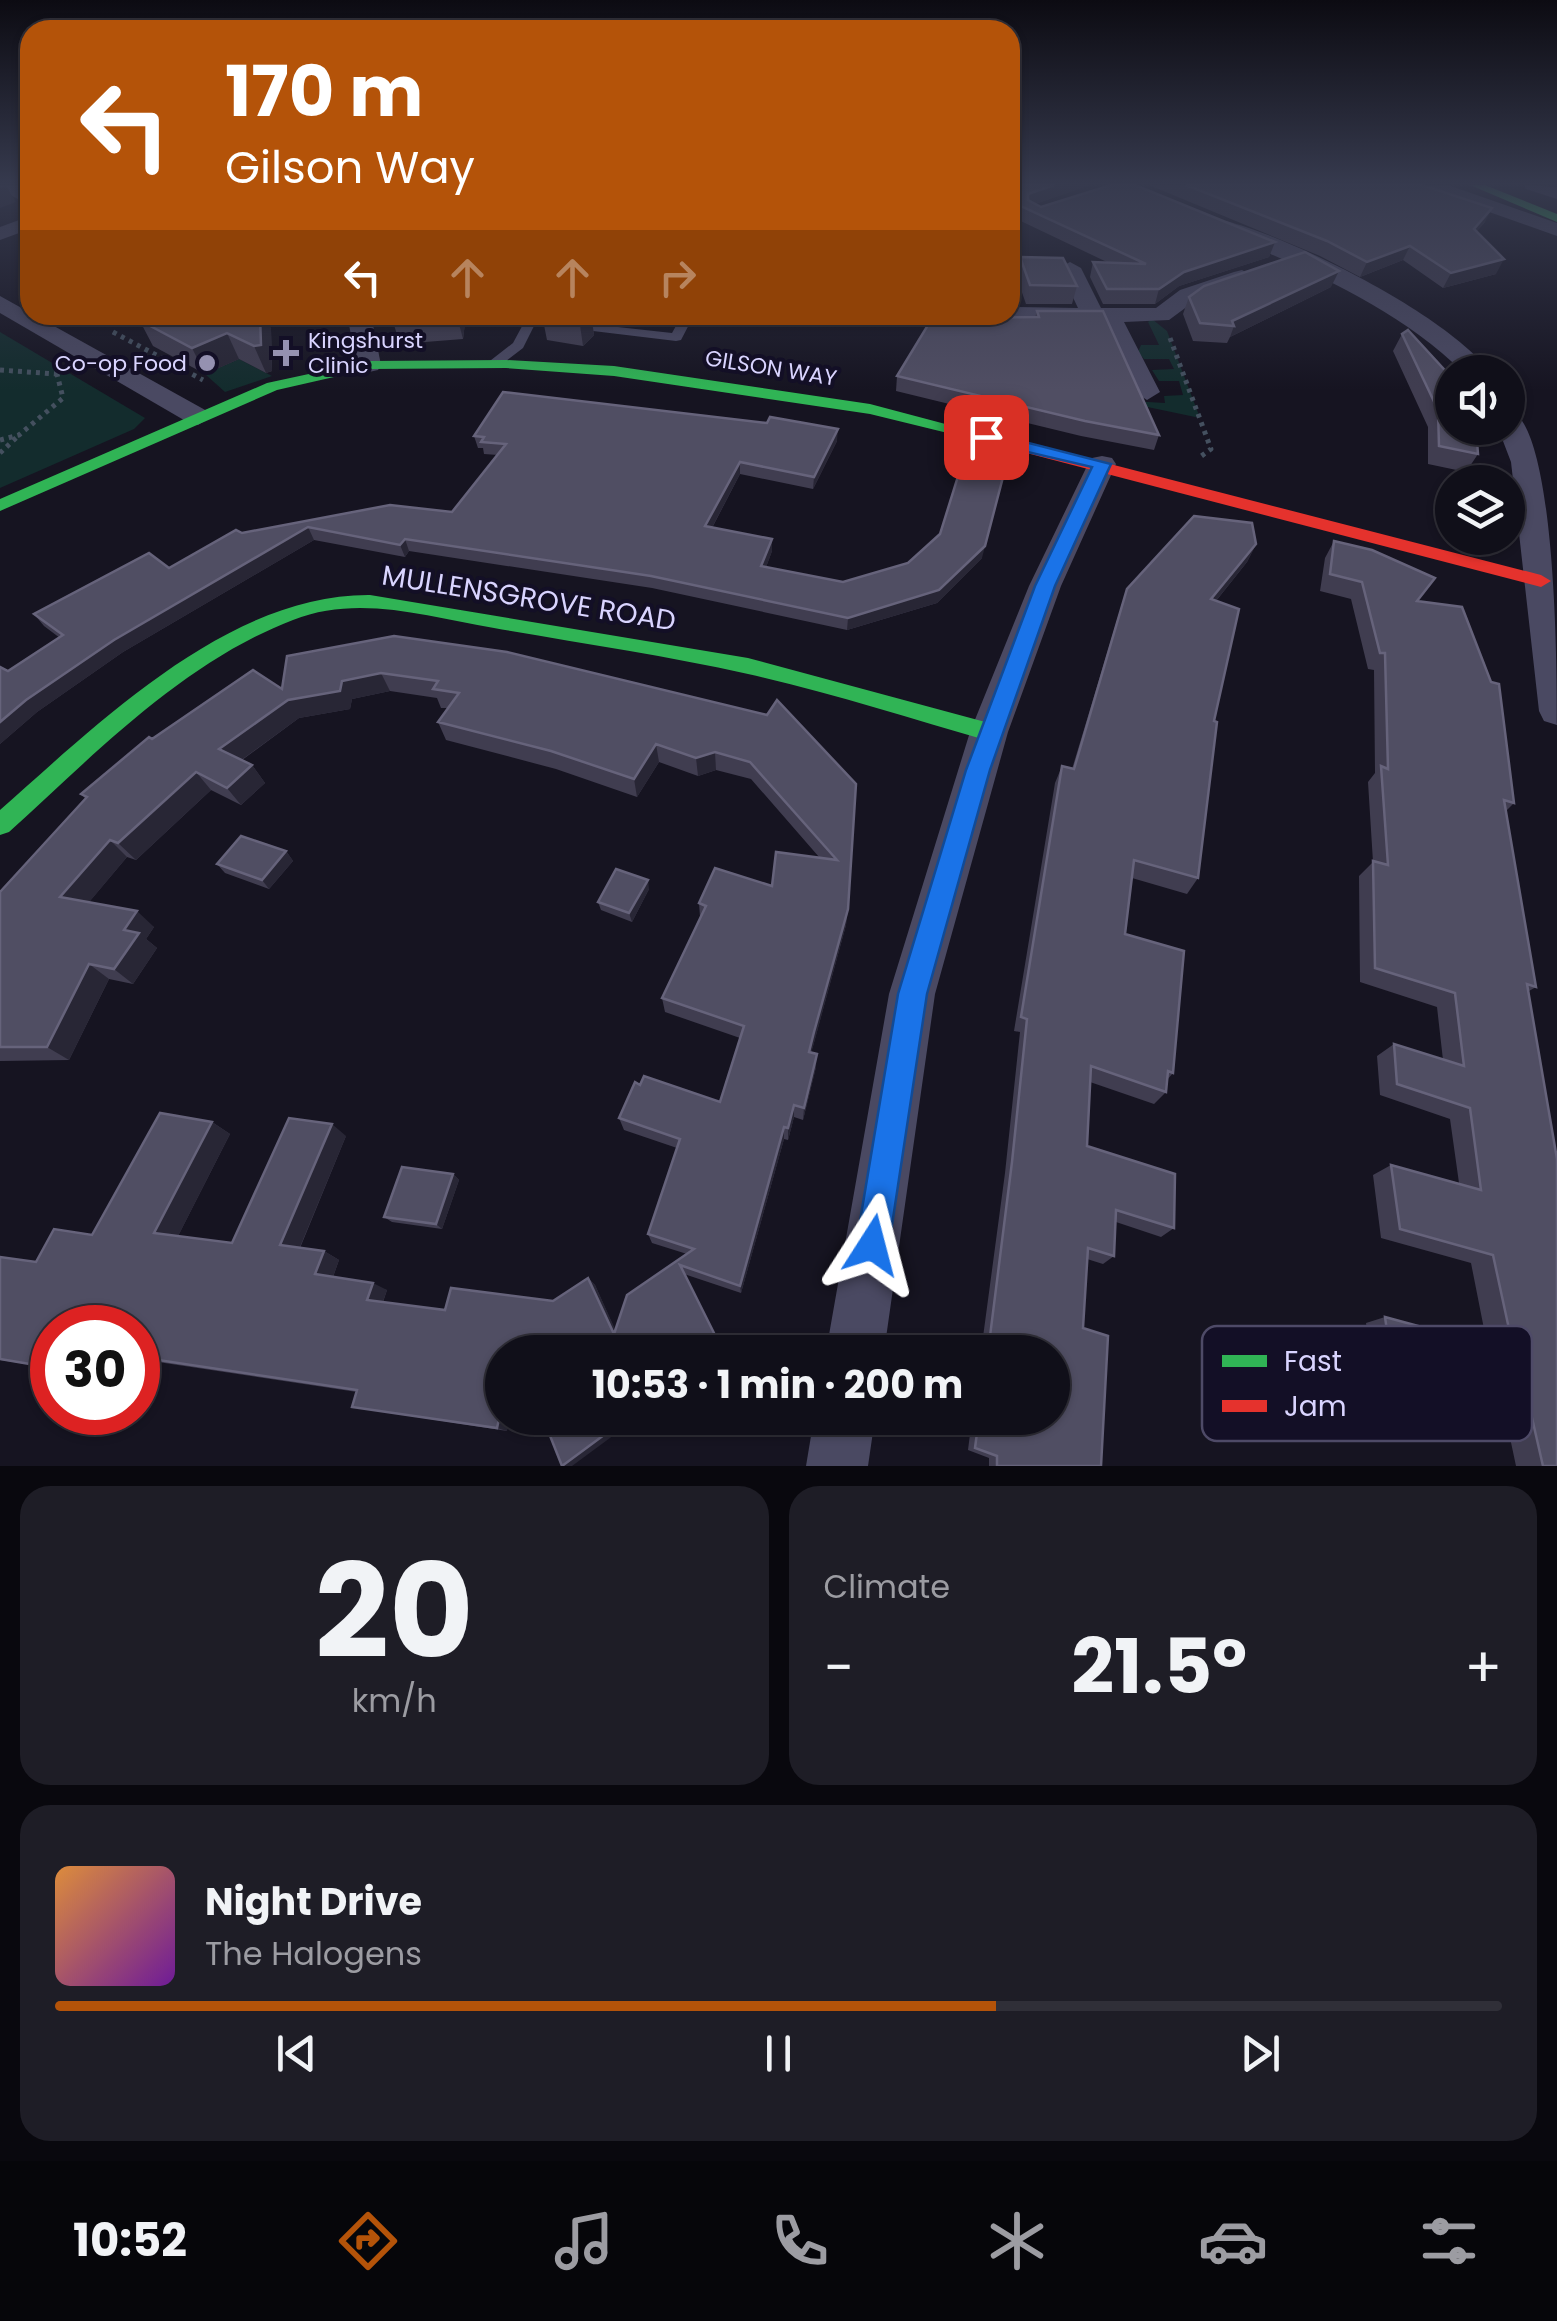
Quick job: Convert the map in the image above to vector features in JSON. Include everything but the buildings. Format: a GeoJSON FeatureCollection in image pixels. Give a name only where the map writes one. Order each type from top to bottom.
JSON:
{"type":"FeatureCollection","features":[{"type":"Feature","properties":{"kind":"street"},"geometry":{"type":"LineString","coordinates":[[1286,253],[1425,326],[1458,355]]}},
{"type":"Feature","properties":{"kind":"street"},"geometry":{"type":"LineString","coordinates":[[1020,314],[1161,314],[1188,295],[1297,258]]}},
{"type":"Feature","properties":{"kind":"street"},"geometry":{"type":"LineString","coordinates":[[1070,268],[1147,392]]}},
{"type":"Feature","properties":{"kind":"street"},"geometry":{"type":"LineString","coordinates":[[38,325],[198,417]]}},
{"type":"Feature","properties":{"kind":"street"},"geometry":{"type":"LineString","coordinates":[[362,325],[369,365]]}},
{"type":"Feature","properties":{"kind":"street","name":"GILSON WAY"},"geometry":{"type":"LineString","coordinates":[[0,506],[272,386],[369,365],[493,364],[614,371],[870,409],[1102,464],[1541,581]]}},
{"type":"Feature","properties":{"kind":"street"},"geometry":{"type":"LineString","coordinates":[[1519,445],[1526,462],[1557,711]]}},
{"type":"Feature","properties":{"kind":"street"},"geometry":{"type":"LineString","coordinates":[[858,1335],[912,994],[989,732],[1045,586],[1102,464]]}},
{"type":"Feature","properties":{"kind":"street","name":"MULLENSGROVE ROAD"},"geometry":{"type":"LineString","coordinates":[[0,825],[118,718],[239,638],[292,614],[329,603],[378,602],[650,646],[875,698],[989,732]]}},
{"type":"Feature","properties":{"kind":"street"},"geometry":{"type":"LineString","coordinates":[[837,1466],[842,1435]]}},
{"type":"Feature","properties":{"kind":"lane"},"geometry":{"type":"LineString","coordinates":[[493,364],[518,345],[528,325]]}},
{"type":"Feature","properties":{"kind":"lane"},"geometry":{"type":"LineString","coordinates":[[593,325],[676,336],[682,325]]}},
{"type":"Feature","properties":{"kind":"path"},"geometry":{"type":"LineString","coordinates":[[102,326],[212,385]]}},
{"type":"Feature","properties":{"kind":"path"},"geometry":{"type":"LineString","coordinates":[[1167,330],[1212,449],[1167,481]]}},
{"type":"Feature","properties":{"kind":"path"},"geometry":{"type":"LineString","coordinates":[[0,370],[57,374],[66,370]]}},
{"type":"Feature","properties":{"kind":"path"},"geometry":{"type":"LineString","coordinates":[[0,453],[63,398],[57,374]]}},
{"type":"Feature","properties":{"kind":"path"},"geometry":{"type":"LineString","coordinates":[[0,440],[19,435]]}},
{"type":"Feature","properties":{"kind":"green space"},"geometry":{"type":"Polygon","coordinates":[[[1152,319],[1167,331],[1200,418],[1114,400],[1165,403],[1164,396],[1183,395],[1179,381],[1159,381],[1152,370],[1174,369],[1169,359],[1144,359],[1138,352],[1141,345],[1159,345],[1148,322],[1152,319]]]}},
{"type":"Feature","properties":{"kind":"green space"},"geometry":{"type":"Polygon","coordinates":[[[0,332],[145,418],[134,429],[0,488],[0,332]]]}},
{"type":"Feature","properties":{"kind":"green space"},"geometry":{"type":"Polygon","coordinates":[[[239,359],[272,376],[225,392],[205,374],[239,359]]]}},
{"type":"Feature","properties":{"kind":"traffic: fast"},"geometry":{"type":"LineString","coordinates":[[0,506],[272,386],[369,365],[506,364],[614,371],[870,409],[1013,444]]}},
{"type":"Feature","properties":{"kind":"traffic: fast"},"geometry":{"type":"LineString","coordinates":[[0,825],[111,728],[199,662],[244,634],[287,614],[349,601],[412,606],[685,653],[809,681],[989,732]]}},
{"type":"Feature","properties":{"kind":"traffic: jam"},"geometry":{"type":"LineString","coordinates":[[1013,444],[1541,581]]}},
{"type":"Feature","properties":{"kind":"place","name":"Kingshurst Clinic"},"geometry":{"type":"Point","coordinates":[286,353]}},
{"type":"Feature","properties":{"kind":"place","name":"Co-op Food"},"geometry":{"type":"Point","coordinates":[207,363]}},
{"type":"Feature","properties":{"kind":"route"},"geometry":{"type":"LineString","coordinates":[[872,1245],[912,994],[989,732],[1045,586],[1102,464],[986,437]]}}]}
